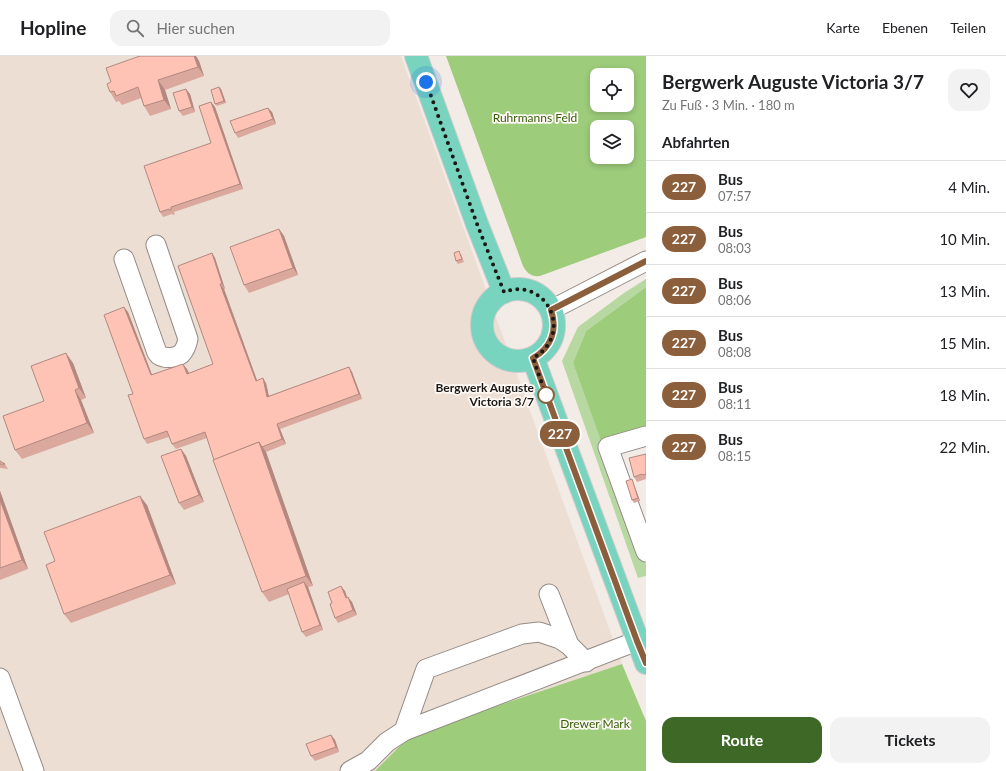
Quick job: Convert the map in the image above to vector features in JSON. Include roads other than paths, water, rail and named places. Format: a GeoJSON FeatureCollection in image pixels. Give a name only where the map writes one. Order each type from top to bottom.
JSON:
{"type":"FeatureCollection","features":[{"type":"Feature","properties":{"kind":"main road"},"geometry":{"type":"LineString","coordinates":[[416,56],[477,224],[504,292]]}},
{"type":"Feature","properties":{"kind":"main road"},"geometry":{"type":"LineString","coordinates":[[518,289],[527,290],[543,299],[551,310],[554,322],[550,341],[543,351],[533,358],[520,361],[508,360],[497,354],[488,345],[485,339],[482,323],[485,312],[490,302],[504,292],[518,289]]}},
{"type":"Feature","properties":{"kind":"main road"},"geometry":{"type":"LineString","coordinates":[[533,358],[646,663]]}},
{"type":"Feature","properties":{"kind":"street"},"geometry":{"type":"LineString","coordinates":[[124,258],[156,350],[159,355],[166,358],[174,357],[181,354],[188,339],[156,245]]}},
{"type":"Feature","properties":{"kind":"street"},"geometry":{"type":"LineString","coordinates":[[551,310],[646,261]]}},
{"type":"Feature","properties":{"kind":"street"},"geometry":{"type":"LineString","coordinates":[[646,436],[608,447],[646,552]]}},
{"type":"Feature","properties":{"kind":"street"},"geometry":{"type":"LineString","coordinates":[[549,594],[569,645]]}},
{"type":"Feature","properties":{"kind":"street"},"geometry":{"type":"LineString","coordinates":[[404,731],[426,669],[522,634],[539,632],[560,639],[569,645],[586,662]]}},
{"type":"Feature","properties":{"kind":"street"},"geometry":{"type":"LineString","coordinates":[[350,771],[368,761],[387,742],[404,731],[586,662],[637,641]]}},
{"type":"Feature","properties":{"kind":"street"},"geometry":{"type":"LineString","coordinates":[[0,678],[34,771]]}},
{"type":"Feature","properties":{"kind":"place","name":"Bergwerk Auguste Victoria 3/7"},"geometry":{"type":"Point","coordinates":[546,395]}},
{"type":"Feature","properties":{"kind":"park label","name":"Ruhrmanns Feld"},"geometry":{"type":"Point","coordinates":[535,118]}},
{"type":"Feature","properties":{"kind":"park label","name":"Drewer Mark"},"geometry":{"type":"Point","coordinates":[595,724]}}]}
